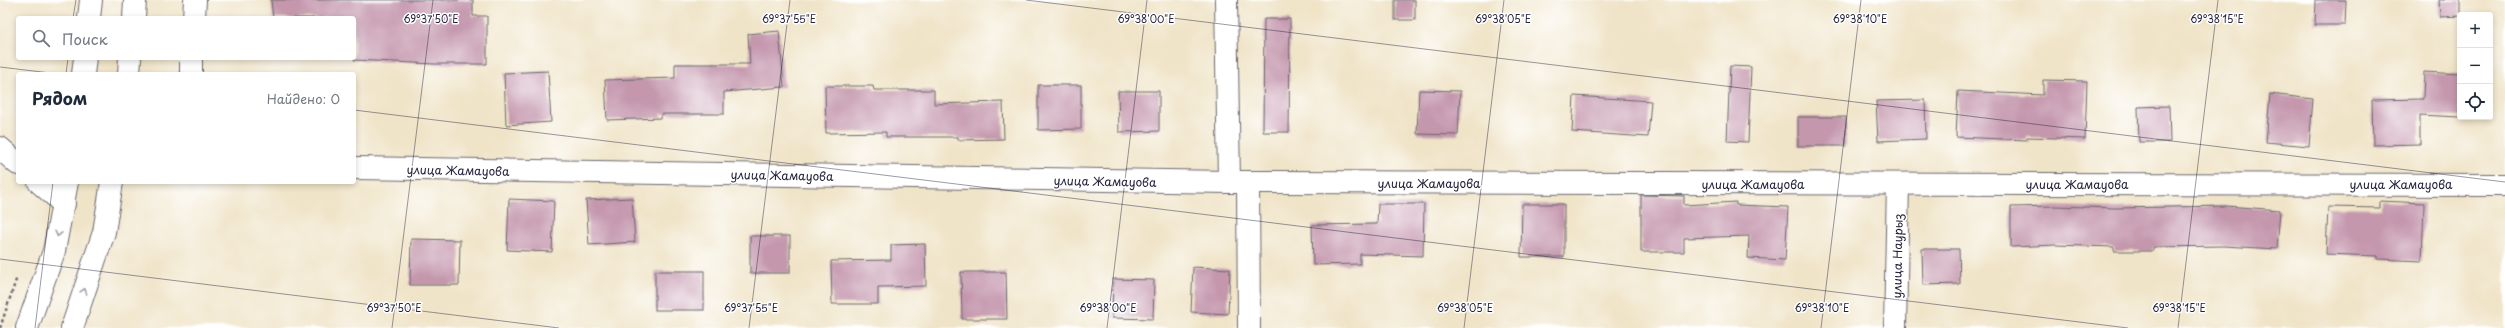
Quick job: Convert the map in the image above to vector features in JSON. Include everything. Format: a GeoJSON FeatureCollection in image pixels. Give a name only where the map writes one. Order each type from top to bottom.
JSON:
{"type":"FeatureCollection","features":[{"type":"Feature","properties":{"kind":"street"},"geometry":{"type":"LineString","coordinates":[[89,16],[91,0]]}},
{"type":"Feature","properties":{"kind":"street"},"geometry":{"type":"LineString","coordinates":[[134,16],[135,0]]}},
{"type":"Feature","properties":{"kind":"street"},"geometry":{"type":"LineString","coordinates":[[194,16],[195,0]]}},
{"type":"Feature","properties":{"kind":"street"},"geometry":{"type":"LineString","coordinates":[[1226,0],[1249,328]]}},
{"type":"Feature","properties":{"kind":"street"},"geometry":{"type":"LineString","coordinates":[[83,72],[85,60]]}},
{"type":"Feature","properties":{"kind":"street"},"geometry":{"type":"LineString","coordinates":[[129,72],[130,60]]}},
{"type":"Feature","properties":{"kind":"street"},"geometry":{"type":"LineString","coordinates":[[191,72],[192,60]]}},
{"type":"Feature","properties":{"kind":"street"},"geometry":{"type":"LineString","coordinates":[[0,148],[16,162]]}},
{"type":"Feature","properties":{"kind":"street","name":"улица Жамауова"},"geometry":{"type":"LineString","coordinates":[[356,168],[1238,182],[2505,184]]}},
{"type":"Feature","properties":{"kind":"street"},"geometry":{"type":"LineString","coordinates":[[41,184],[64,204]]}},
{"type":"Feature","properties":{"kind":"street"},"geometry":{"type":"LineString","coordinates":[[27,328],[54,251],[67,184]]}},
{"type":"Feature","properties":{"kind":"street"},"geometry":{"type":"LineString","coordinates":[[72,328],[104,232],[112,184]]}},
{"type":"Feature","properties":{"kind":"street","name":"улица Наурыз"},"geometry":{"type":"LineString","coordinates":[[1896,328],[1898,184]]}},
{"type":"Feature","properties":{"kind":"path"},"geometry":{"type":"LineString","coordinates":[[0,328],[17,277]]}},
{"type":"Feature","properties":{"kind":"building"},"geometry":{"type":"Polygon","coordinates":[[[271,0],[473,0],[473,16],[487,16],[487,64],[434,64],[354,60],[356,60],[356,16],[273,16],[271,0]]]}},
{"type":"Feature","properties":{"kind":"building"},"geometry":{"type":"Polygon","coordinates":[[[1395,0],[1415,0],[1415,20],[1395,20],[1395,0]]]}},
{"type":"Feature","properties":{"kind":"building"},"geometry":{"type":"Polygon","coordinates":[[[2316,0],[2346,0],[2345,25],[2315,25],[2316,0]]]}},
{"type":"Feature","properties":{"kind":"building"},"geometry":{"type":"Polygon","coordinates":[[[2439,0],[2460,0],[2460,12],[2457,12],[2457,16],[2440,17],[2439,0]]]}},
{"type":"Feature","properties":{"kind":"building"},"geometry":{"type":"Polygon","coordinates":[[[1264,19],[1290,19],[1289,132],[1263,132],[1264,19]]]}},
{"type":"Feature","properties":{"kind":"building"},"geometry":{"type":"Polygon","coordinates":[[[779,31],[784,87],[724,92],[724,114],[661,114],[661,118],[607,120],[605,80],[675,78],[675,64],[750,64],[748,34],[779,31]]]}},
{"type":"Feature","properties":{"kind":"building"},"geometry":{"type":"Polygon","coordinates":[[[1730,66],[1751,67],[1748,142],[1727,141],[1730,66]]]}},
{"type":"Feature","properties":{"kind":"building"},"geometry":{"type":"Polygon","coordinates":[[[548,71],[551,122],[506,125],[504,73],[548,71]]]}},
{"type":"Feature","properties":{"kind":"building"},"geometry":{"type":"Polygon","coordinates":[[[2424,72],[2457,74],[2457,117],[2420,115],[2420,144],[2373,145],[2372,100],[2423,99],[2424,72]]]}},
{"type":"Feature","properties":{"kind":"building"},"geometry":{"type":"Polygon","coordinates":[[[2043,80],[2087,81],[2085,139],[2027,137],[2027,140],[1956,137],[1958,91],[2043,95],[2043,80]]]}},
{"type":"Feature","properties":{"kind":"building"},"geometry":{"type":"Polygon","coordinates":[[[1038,85],[1081,85],[1081,129],[1038,130],[1038,85]]]}},
{"type":"Feature","properties":{"kind":"building"},"geometry":{"type":"Polygon","coordinates":[[[825,86],[873,86],[874,90],[934,90],[934,104],[1003,102],[1004,139],[958,140],[958,137],[886,137],[886,132],[826,133],[825,86]]]}},
{"type":"Feature","properties":{"kind":"building"},"geometry":{"type":"Polygon","coordinates":[[[1419,90],[1460,91],[1458,135],[1417,134],[1419,90]]]}},
{"type":"Feature","properties":{"kind":"building"},"geometry":{"type":"Polygon","coordinates":[[[1118,91],[1159,91],[1159,131],[1119,132],[1118,91]]]}},
{"type":"Feature","properties":{"kind":"building"},"geometry":{"type":"Polygon","coordinates":[[[2270,94],[2313,99],[2309,146],[2266,142],[2270,94]]]}},
{"type":"Feature","properties":{"kind":"building"},"geometry":{"type":"Polygon","coordinates":[[[1574,96],[1651,101],[1648,137],[1572,132],[1574,96]]]}},
{"type":"Feature","properties":{"kind":"building"},"geometry":{"type":"Polygon","coordinates":[[[1925,100],[1926,139],[1878,141],[1876,101],[1925,100]]]}},
{"type":"Feature","properties":{"kind":"building"},"geometry":{"type":"Polygon","coordinates":[[[2169,106],[2170,142],[2139,142],[2138,107],[2169,106]]]}},
{"type":"Feature","properties":{"kind":"building"},"geometry":{"type":"Polygon","coordinates":[[[1798,117],[1846,117],[1846,146],[1798,146],[1798,117]]]}},
{"type":"Feature","properties":{"kind":"building"},"geometry":{"type":"Polygon","coordinates":[[[1641,195],[1684,196],[1684,205],[1736,202],[1736,205],[1788,207],[1785,260],[1748,258],[1749,236],[1684,238],[1684,252],[1641,252],[1641,195]]]}},
{"type":"Feature","properties":{"kind":"building"},"geometry":{"type":"Polygon","coordinates":[[[632,198],[635,242],[589,245],[586,200],[632,198]]]}},
{"type":"Feature","properties":{"kind":"building"},"geometry":{"type":"Polygon","coordinates":[[[509,199],[554,201],[552,252],[507,250],[509,199]]]}},
{"type":"Feature","properties":{"kind":"building"},"geometry":{"type":"Polygon","coordinates":[[[2380,201],[2424,203],[2422,261],[2378,259],[2378,256],[2326,254],[2328,207],[2380,208],[2380,201]]]}},
{"type":"Feature","properties":{"kind":"building"},"geometry":{"type":"Polygon","coordinates":[[[1378,204],[1424,204],[1423,256],[1360,254],[1360,264],[1313,265],[1312,225],[1377,224],[1378,204]]]}},
{"type":"Feature","properties":{"kind":"building"},"geometry":{"type":"Polygon","coordinates":[[[1522,204],[1564,204],[1564,257],[1521,257],[1522,204]]]}},
{"type":"Feature","properties":{"kind":"building"},"geometry":{"type":"Polygon","coordinates":[[[2055,206],[2115,208],[2226,206],[2280,210],[2277,249],[2224,246],[2153,247],[2153,251],[2114,251],[2114,247],[2056,245],[2011,247],[2011,207],[2055,206]]]}},
{"type":"Feature","properties":{"kind":"building"},"geometry":{"type":"Polygon","coordinates":[[[750,236],[790,236],[790,273],[750,273],[750,236]]]}},
{"type":"Feature","properties":{"kind":"building"},"geometry":{"type":"Polygon","coordinates":[[[411,239],[460,240],[459,285],[410,285],[411,239]]]}},
{"type":"Feature","properties":{"kind":"building"},"geometry":{"type":"Polygon","coordinates":[[[925,244],[926,286],[878,287],[878,304],[832,304],[831,261],[891,260],[891,245],[925,244]]]}},
{"type":"Feature","properties":{"kind":"building"},"geometry":{"type":"Polygon","coordinates":[[[1922,249],[1959,249],[1960,284],[1923,285],[1922,249]]]}},
{"type":"Feature","properties":{"kind":"building"},"geometry":{"type":"Polygon","coordinates":[[[1193,267],[1230,269],[1228,314],[1191,312],[1193,267]]]}},
{"type":"Feature","properties":{"kind":"building"},"geometry":{"type":"Polygon","coordinates":[[[655,271],[704,271],[704,310],[655,310],[655,271]]]}},
{"type":"Feature","properties":{"kind":"building"},"geometry":{"type":"Polygon","coordinates":[[[961,272],[1006,272],[1007,319],[962,319],[961,272]]]}},
{"type":"Feature","properties":{"kind":"building"},"geometry":{"type":"Polygon","coordinates":[[[1113,279],[1154,280],[1153,319],[1112,318],[1113,279]]]}}]}
